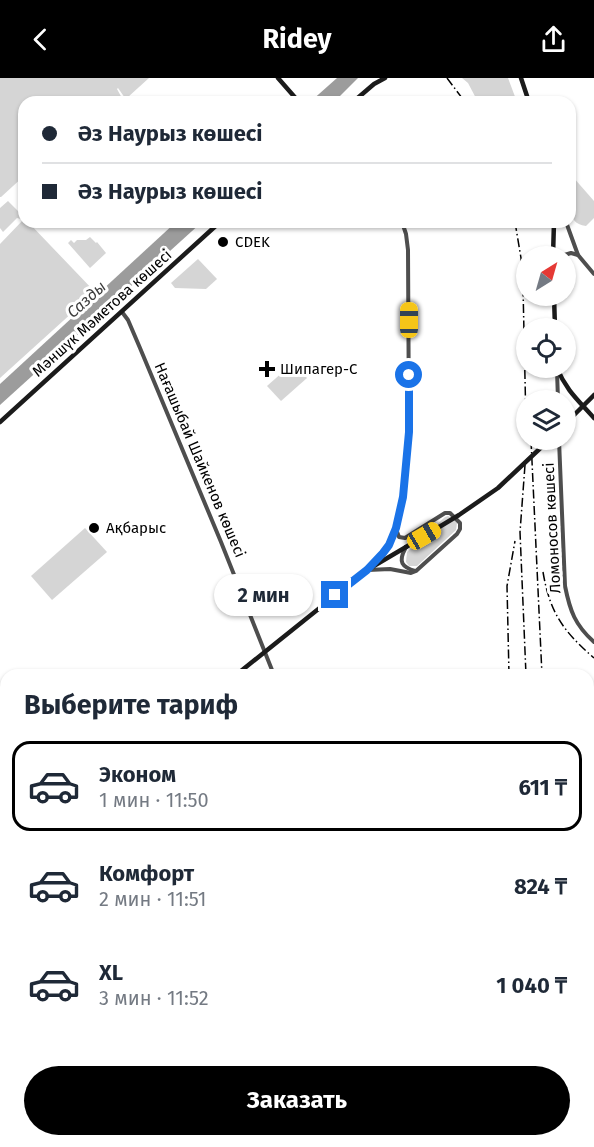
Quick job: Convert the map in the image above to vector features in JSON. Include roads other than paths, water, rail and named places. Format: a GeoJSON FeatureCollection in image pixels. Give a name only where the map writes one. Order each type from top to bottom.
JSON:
{"type":"FeatureCollection","features":[{"type":"Feature","properties":{"kind":"main road"},"geometry":{"type":"LineString","coordinates":[[278,78],[294,96]]}},
{"type":"Feature","properties":{"kind":"main road"},"geometry":{"type":"LineString","coordinates":[[360,96],[379,78]]}},
{"type":"Feature","properties":{"kind":"main road"},"geometry":{"type":"LineString","coordinates":[[374,84],[385,78]]}},
{"type":"Feature","properties":{"kind":"main road"},"geometry":{"type":"LineString","coordinates":[[521,78],[527,96]]}},
{"type":"Feature","properties":{"kind":"main road","name":"Мәншүк Мәметова көшесі"},"geometry":{"type":"LineString","coordinates":[[0,422],[213,228]]}},
{"type":"Feature","properties":{"kind":"main road"},"geometry":{"type":"LineString","coordinates":[[553,246],[554,228]]}},
{"type":"Feature","properties":{"kind":"main road"},"geometry":{"type":"LineString","coordinates":[[561,378],[568,390],[594,417]]}},
{"type":"Feature","properties":{"kind":"main road"},"geometry":{"type":"LineString","coordinates":[[576,413],[594,395]]}},
{"type":"Feature","properties":{"kind":"main road"},"geometry":{"type":"LineString","coordinates":[[244,669],[367,570],[498,489],[539,450]]}},
{"type":"Feature","properties":{"kind":"street"},"geometry":{"type":"LineString","coordinates":[[367,570],[386,549],[396,528],[403,497],[409,432],[408,250],[404,228]]}},
{"type":"Feature","properties":{"kind":"street"},"geometry":{"type":"LineString","coordinates":[[568,228],[578,255],[594,274]]}},
{"type":"Feature","properties":{"kind":"street","name":"Нағашыбай Шайкенов көшесі"},"geometry":{"type":"LineString","coordinates":[[122,312],[140,348],[272,669]]}},
{"type":"Feature","properties":{"kind":"street","name":"Ломоносов көшесі"},"geometry":{"type":"LineString","coordinates":[[559,450],[565,586],[575,621],[594,642]]}},
{"type":"Feature","properties":{"kind":"street"},"geometry":{"type":"LineString","coordinates":[[367,570],[390,569],[411,573],[416,571],[457,534],[460,523],[450,513],[445,513],[405,538],[399,537],[396,528]]}},
{"type":"Feature","properties":{"kind":"street"},"geometry":{"type":"LineString","coordinates":[[406,547],[402,562],[406,568],[416,571]]}},
{"type":"Feature","properties":{"kind":"railway"},"geometry":{"type":"LineString","coordinates":[[447,78],[460,96]]}},
{"type":"Feature","properties":{"kind":"railway"},"geometry":{"type":"LineString","coordinates":[[516,228],[523,287],[525,390]]}},
{"type":"Feature","properties":{"kind":"railway"},"geometry":{"type":"LineString","coordinates":[[531,450],[542,669]]}},
{"type":"Feature","properties":{"kind":"railway"},"geometry":{"type":"LineString","coordinates":[[525,465],[520,532],[526,669]]}},
{"type":"Feature","properties":{"kind":"railway"},"geometry":{"type":"LineString","coordinates":[[509,669],[507,586],[515,541]]}},
{"type":"Feature","properties":{"kind":"railway"},"geometry":{"type":"LineString","coordinates":[[543,572],[554,610],[566,630],[594,658]]}},
{"type":"Feature","properties":{"kind":"place","name":"CDEK"},"geometry":{"type":"Point","coordinates":[223,242]}},
{"type":"Feature","properties":{"kind":"place","name":"Шипагер-С"},"geometry":{"type":"Point","coordinates":[267,369]}},
{"type":"Feature","properties":{"kind":"place","name":"Ақбарыс"},"geometry":{"type":"Point","coordinates":[94,528]}},
{"type":"Feature","properties":{"kind":"water label","name":"Сазды"},"geometry":{"type":"Point","coordinates":[86,299]}}]}
